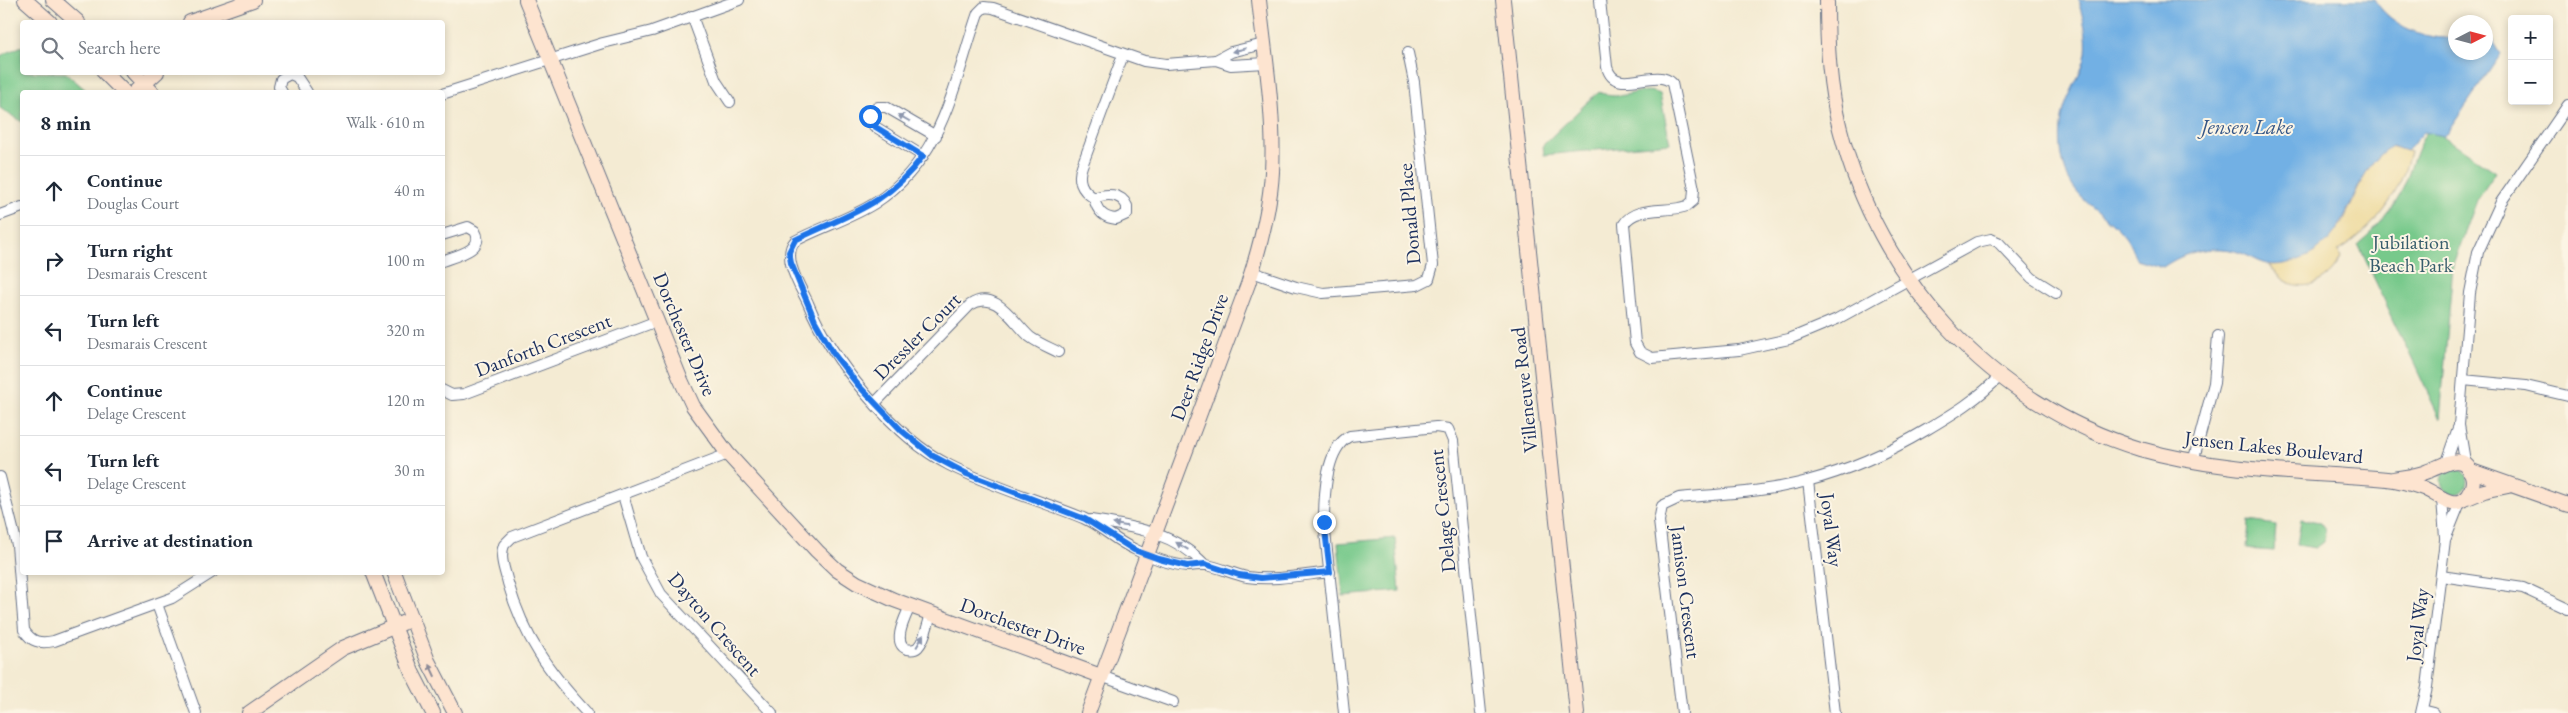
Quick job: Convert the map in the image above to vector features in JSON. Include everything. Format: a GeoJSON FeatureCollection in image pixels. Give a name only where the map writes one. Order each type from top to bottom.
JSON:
{"type":"FeatureCollection","features":[{"type":"Feature","properties":{"kind":"street"},"geometry":{"type":"LineString","coordinates":[[25,0],[48,20]]}},
{"type":"Feature","properties":{"kind":"street"},"geometry":{"type":"LineString","coordinates":[[53,0],[76,20]]}},
{"type":"Feature","properties":{"kind":"street"},"geometry":{"type":"LineString","coordinates":[[195,20],[230,6],[252,0]]}},
{"type":"Feature","properties":{"kind":"street","name":"Dorchester Drive"},"geometry":{"type":"LineString","coordinates":[[526,0],[657,321],[694,406],[728,454],[837,570],[872,591],[1101,676]]}},
{"type":"Feature","properties":{"kind":"street"},"geometry":{"type":"LineString","coordinates":[[445,93],[550,60],[652,31],[739,0]]}},
{"type":"Feature","properties":{"kind":"street","name":"Deer Ridge Drive"},"geometry":{"type":"LineString","coordinates":[[1088,713],[1252,272],[1264,228],[1272,172],[1271,114],[1259,0]]}},
{"type":"Feature","properties":{"kind":"street","name":"Villeneuve Road"},"geometry":{"type":"LineString","coordinates":[[1503,0],[1578,713]]}},
{"type":"Feature","properties":{"kind":"street","name":"Villeneuve Road"},"geometry":{"type":"LineString","coordinates":[[1507,0],[1510,63]]}},
{"type":"Feature","properties":{"kind":"street"},"geometry":{"type":"LineString","coordinates":[[1600,0],[1607,67],[1611,76],[1621,81],[1663,78],[1672,83],[1694,189],[1693,201],[1687,206],[1637,214],[1628,218],[1624,224],[1635,343],[1643,356],[1659,358],[1739,350],[1780,342],[1828,323],[1977,242],[1991,239],[2002,246],[2032,278],[2056,293]]}},
{"type":"Feature","properties":{"kind":"street","name":"Jensen Lakes Boulevard"},"geometry":{"type":"LineString","coordinates":[[1828,0],[1831,78],[1845,147],[1873,219],[1909,279],[1950,332],[2000,376],[2033,399],[2084,427],[2132,446],[2193,462],[2393,479],[2422,487],[2439,497]]}},
{"type":"Feature","properties":{"kind":"street"},"geometry":{"type":"LineString","coordinates":[[214,20],[230,6]]}},
{"type":"Feature","properties":{"kind":"street"},"geometry":{"type":"LineString","coordinates":[[1205,564],[1194,552],[1155,533],[1085,519],[967,474],[933,456],[902,431],[875,403],[848,372],[823,337],[791,263],[789,252],[795,240],[876,203],[898,185],[923,156],[936,136],[947,112],[978,13],[984,7],[993,8],[1123,55],[1166,64],[1216,60],[1231,65],[1266,63]]}},
{"type":"Feature","properties":{"kind":"street"},"geometry":{"type":"LineString","coordinates":[[692,16],[716,81],[730,102]]}},
{"type":"Feature","properties":{"kind":"street"},"geometry":{"type":"LineString","coordinates":[[1216,60],[1231,52],[1264,44]]}},
{"type":"Feature","properties":{"kind":"street","name":"Donald Place"},"geometry":{"type":"LineString","coordinates":[[1252,272],[1296,287],[1323,293],[1417,285],[1429,280],[1433,265],[1414,82],[1408,53]]}},
{"type":"Feature","properties":{"kind":"street"},"geometry":{"type":"LineString","coordinates":[[1094,198],[1081,185],[1080,172],[1123,55]]}},
{"type":"Feature","properties":{"kind":"street"},"geometry":{"type":"LineString","coordinates":[[107,75],[120,88],[126,75]]}},
{"type":"Feature","properties":{"kind":"street"},"geometry":{"type":"LineString","coordinates":[[135,75],[144,90],[155,75]]}},
{"type":"Feature","properties":{"kind":"street"},"geometry":{"type":"LineString","coordinates":[[281,90],[279,87],[281,79],[288,75]]}},
{"type":"Feature","properties":{"kind":"street"},"geometry":{"type":"LineString","coordinates":[[292,75],[297,77],[306,90]]}},
{"type":"Feature","properties":{"kind":"street"},"geometry":{"type":"LineString","coordinates":[[2463,499],[2470,493],[2473,484],[2472,476],[2467,468],[2460,425],[2470,293],[2474,270],[2482,243],[2501,202],[2568,105]]}},
{"type":"Feature","properties":{"kind":"street"},"geometry":{"type":"LineString","coordinates":[[923,156],[874,126],[871,121],[872,111],[881,106],[886,107],[936,136]]}},
{"type":"Feature","properties":{"kind":"street"},"geometry":{"type":"LineString","coordinates":[[0,215],[20,208]]}},
{"type":"Feature","properties":{"kind":"street"},"geometry":{"type":"LineString","coordinates":[[445,234],[468,227],[474,231],[477,238],[475,245],[467,252],[445,260]]}},
{"type":"Feature","properties":{"kind":"street","name":"Dressler Court"},"geometry":{"type":"LineString","coordinates":[[875,403],[970,305],[982,300],[996,303],[1029,336],[1058,352]]}},
{"type":"Feature","properties":{"kind":"street","name":"Danforth Crescent"},"geometry":{"type":"LineString","coordinates":[[445,392],[452,395],[464,394],[657,321]]}},
{"type":"Feature","properties":{"kind":"street"},"geometry":{"type":"LineString","coordinates":[[2193,462],[2214,383],[2218,336]]}},
{"type":"Feature","properties":{"kind":"street","name":"Joyal Way"},"geometry":{"type":"LineString","coordinates":[[1835,713],[1827,623],[1808,481],[1868,460],[1906,442],[1970,404],[2000,376]]}},
{"type":"Feature","properties":{"kind":"street"},"geometry":{"type":"LineString","coordinates":[[2463,380],[2526,386],[2568,396]]}},
{"type":"Feature","properties":{"kind":"street"},"geometry":{"type":"LineString","coordinates":[[2460,425],[2442,464],[2434,472],[2432,480],[2439,497],[2449,502],[2463,499],[2484,490],[2512,486]]}},
{"type":"Feature","properties":{"kind":"street","name":"Delage Crescent"},"geometry":{"type":"LineString","coordinates":[[1344,713],[1324,495],[1331,464],[1340,443],[1356,435],[1436,427],[1448,429],[1453,441],[1481,713]]}},
{"type":"Feature","properties":{"kind":"street"},"geometry":{"type":"LineString","coordinates":[[587,713],[550,671],[534,648],[515,604],[502,552],[504,545],[512,537],[728,454]]}},
{"type":"Feature","properties":{"kind":"street"},"geometry":{"type":"LineString","coordinates":[[2442,464],[2454,461],[2512,486],[2568,505]]}},
{"type":"Feature","properties":{"kind":"street","name":"Jensen Lakes Boulevard"},"geometry":{"type":"LineString","coordinates":[[2393,479],[2424,473],[2442,464]]}},
{"type":"Feature","properties":{"kind":"street"},"geometry":{"type":"LineString","coordinates":[[0,477],[17,545],[24,630],[31,639],[37,642],[47,642],[157,604],[185,592],[209,575]]}},
{"type":"Feature","properties":{"kind":"street","name":"Jamison Crescent"},"geometry":{"type":"LineString","coordinates":[[1682,713],[1659,521],[1662,506],[1679,498],[1765,489],[1808,481]]}},
{"type":"Feature","properties":{"kind":"street","name":"Dayton Crescent"},"geometry":{"type":"LineString","coordinates":[[623,495],[641,557],[661,594],[772,713]]}},
{"type":"Feature","properties":{"kind":"street","name":"Joyal Way"},"geometry":{"type":"LineString","coordinates":[[2439,497],[2446,540]]}},
{"type":"Feature","properties":{"kind":"street","name":"Joyal Way"},"geometry":{"type":"LineString","coordinates":[[2421,712],[2446,540],[2463,499]]}},
{"type":"Feature","properties":{"kind":"street"},"geometry":{"type":"LineString","coordinates":[[1085,519],[1134,550],[1187,566],[1205,564],[1239,575],[1261,578],[1330,572]]}},
{"type":"Feature","properties":{"kind":"street"},"geometry":{"type":"LineString","coordinates":[[374,575],[415,679],[434,713]]}},
{"type":"Feature","properties":{"kind":"street"},"geometry":{"type":"LineString","coordinates":[[395,575],[430,668],[455,713]]}},
{"type":"Feature","properties":{"kind":"street"},"geometry":{"type":"LineString","coordinates":[[2441,576],[2524,588],[2568,609]]}},
{"type":"Feature","properties":{"kind":"street"},"geometry":{"type":"LineString","coordinates":[[157,604],[196,713]]}},
{"type":"Feature","properties":{"kind":"street","name":"Dorchester Drive"},"geometry":{"type":"LineString","coordinates":[[910,606],[900,638],[901,645],[906,649],[912,650],[918,646],[932,614]]}},
{"type":"Feature","properties":{"kind":"street"},"geometry":{"type":"LineString","coordinates":[[249,713],[343,648],[412,619]]}},
{"type":"Feature","properties":{"kind":"street"},"geometry":{"type":"LineString","coordinates":[[1101,676],[1173,702]]}},
{"type":"Feature","properties":{"kind":"street"},"geometry":{"type":"LineString","coordinates":[[2421,712],[2434,713]]}},
{"type":"Feature","properties":{"kind":"green space"},"geometry":{"type":"Polygon","coordinates":[[[20,47],[20,75],[68,75],[86,90],[20,90],[20,121],[0,108],[0,56],[20,47]]]}},
{"type":"Feature","properties":{"kind":"green space"},"geometry":{"type":"Polygon","coordinates":[[[1599,91],[1614,96],[1645,91],[1660,94],[1670,143],[1544,155],[1543,145],[1599,91]]]}},
{"type":"Feature","properties":{"kind":"green space","name":"Jubilation Beach Park"},"geometry":{"type":"Polygon","coordinates":[[[2427,132],[2443,136],[2496,172],[2477,200],[2453,265],[2440,419],[2358,244],[2379,225],[2396,203],[2419,146],[2427,132]]]}},
{"type":"Feature","properties":{"kind":"green space"},"geometry":{"type":"Polygon","coordinates":[[[2454,468],[2463,472],[2467,481],[2463,490],[2454,494],[2445,490],[2441,481],[2445,472],[2454,468]]]}},
{"type":"Feature","properties":{"kind":"green space"},"geometry":{"type":"Polygon","coordinates":[[[2301,519],[2320,522],[2325,529],[2324,542],[2316,548],[2297,545],[2301,519]]]}},
{"type":"Feature","properties":{"kind":"green space"},"geometry":{"type":"Polygon","coordinates":[[[2249,521],[2276,525],[2274,551],[2247,549],[2249,521]]]}},
{"type":"Feature","properties":{"kind":"green space"},"geometry":{"type":"Polygon","coordinates":[[[1395,538],[1400,591],[1343,596],[1338,543],[1395,538]]]}},
{"type":"Feature","properties":{"kind":"sand"},"geometry":{"type":"Polygon","coordinates":[[[2391,146],[2410,152],[2406,168],[2393,197],[2374,221],[2338,251],[2341,257],[2337,265],[2318,282],[2303,286],[2294,285],[2281,278],[2268,264],[2300,259],[2342,224],[2367,170],[2391,146]]]}},
{"type":"Feature","properties":{"kind":"water","name":"Jensen Lake"},"geometry":{"type":"Polygon","coordinates":[[[2078,0],[2375,0],[2390,17],[2410,30],[2433,37],[2448,38],[2448,60],[2493,60],[2493,41],[2501,54],[2447,133],[2443,136],[2424,132],[2406,151],[2392,146],[2378,157],[2367,171],[2334,233],[2323,246],[2308,256],[2288,263],[2272,265],[2235,251],[2207,249],[2180,257],[2163,267],[2136,259],[2126,238],[2112,223],[2080,196],[2068,178],[2065,169],[2060,142],[2061,123],[2065,106],[2086,53],[2086,33],[2078,0]]]}},
{"type":"Feature","properties":{"kind":"route"},"geometry":{"type":"LineString","coordinates":[[870,116],[874,126],[923,156],[908,176],[876,203],[795,240],[790,246],[789,252],[791,263],[815,321],[833,353],[858,385],[918,446],[967,474],[1085,519],[1134,550],[1187,566],[1205,564],[1239,575],[1261,578],[1280,578],[1330,572],[1324,522]]}}]}
